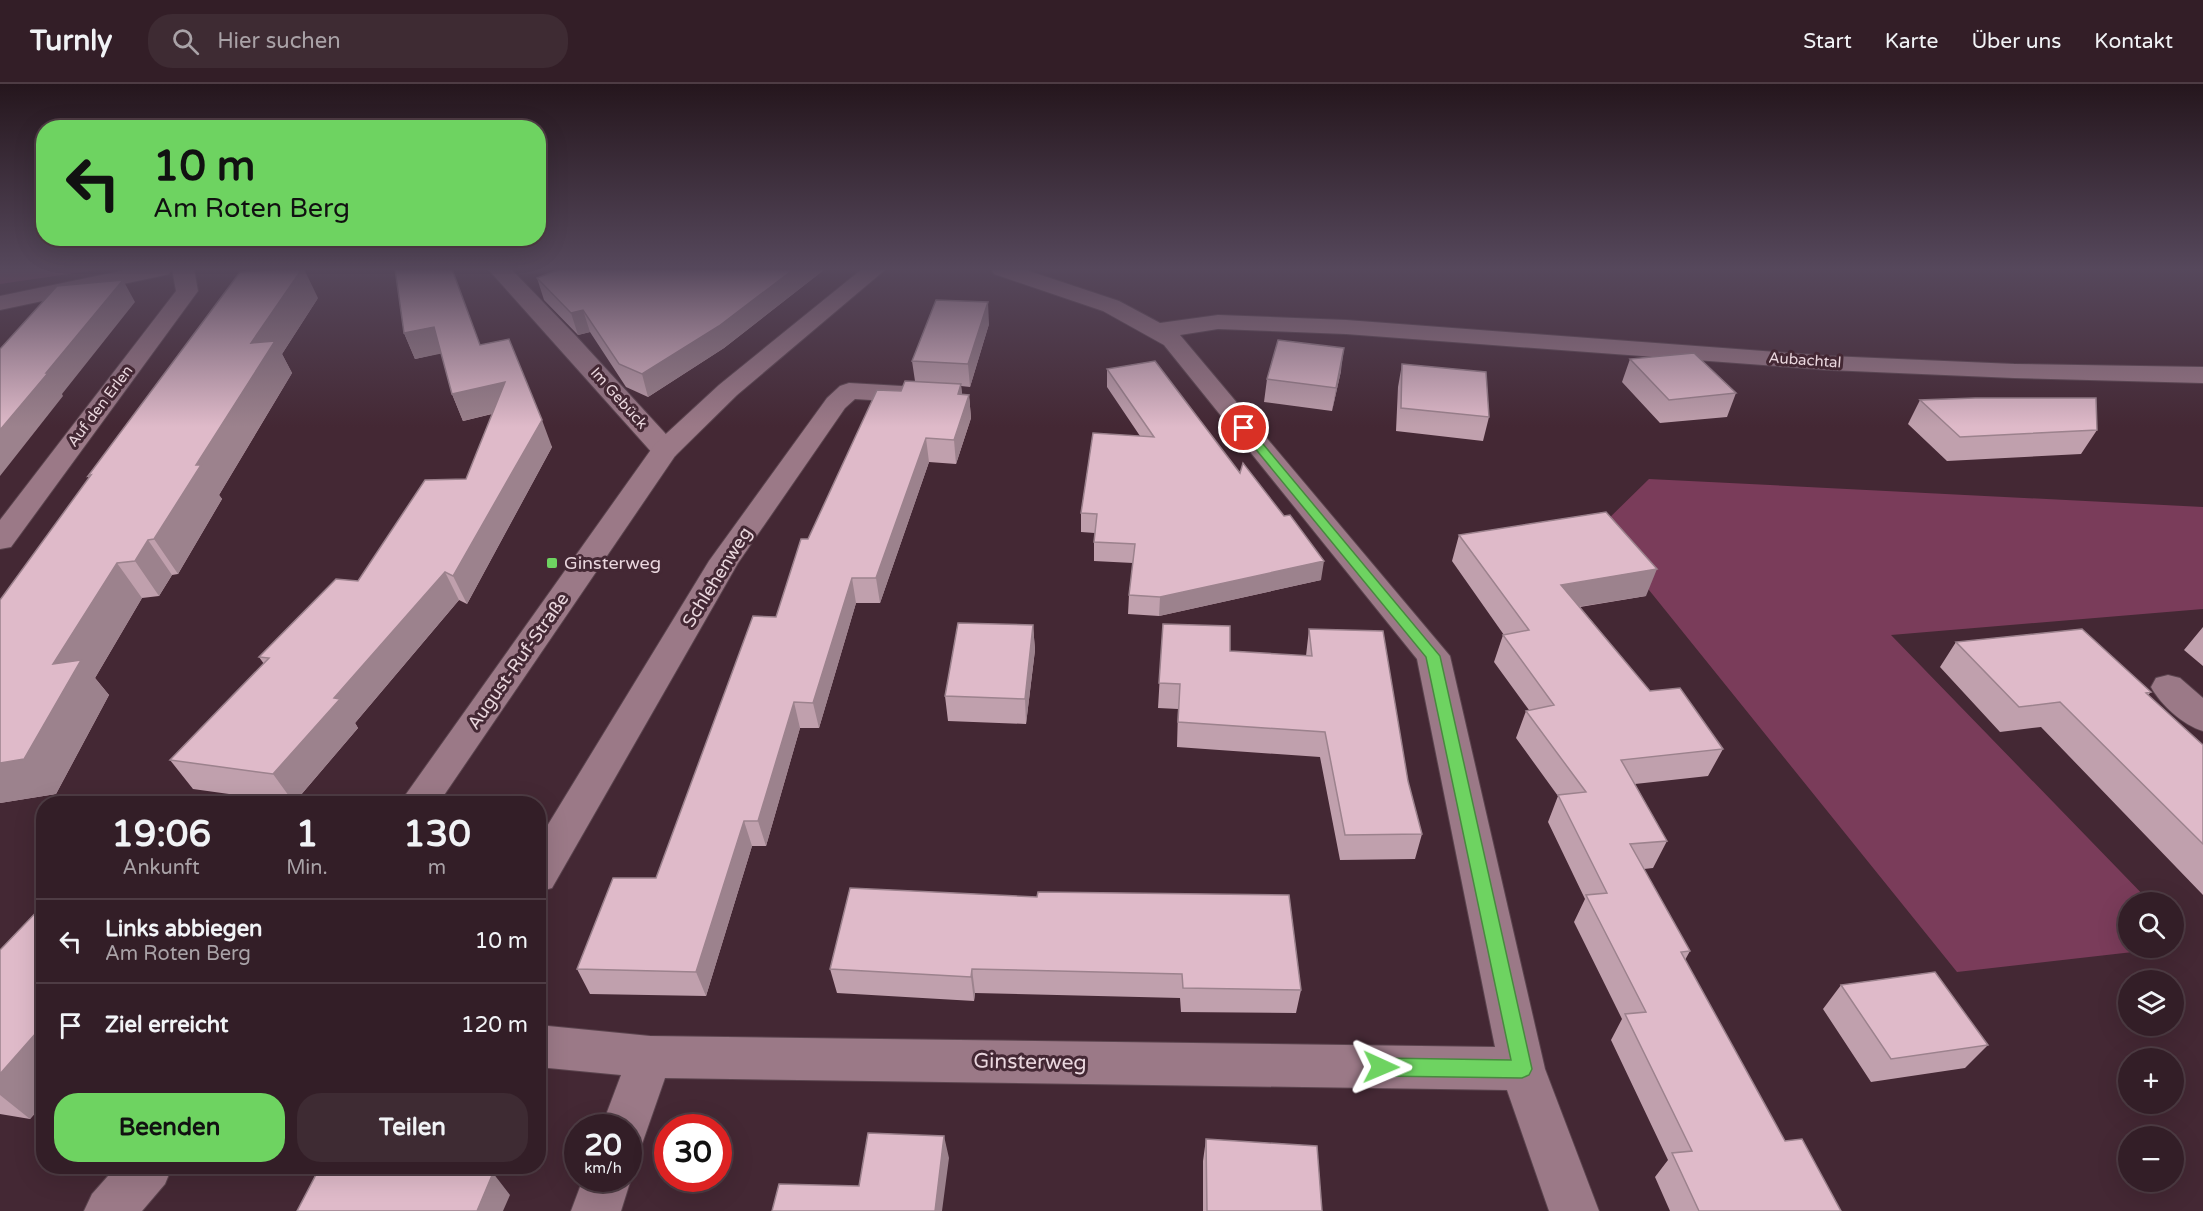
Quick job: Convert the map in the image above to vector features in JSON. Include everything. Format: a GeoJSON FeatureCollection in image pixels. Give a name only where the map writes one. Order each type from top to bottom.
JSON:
{"type":"FeatureCollection","features":[{"type":"Feature","properties":{"kind":"street","name":"Auf den Erlen"},"geometry":{"type":"LineString","coordinates":[[0,540],[164,322]]}},
{"type":"Feature","properties":{"kind":"street","name":"Im Gebück"},"geometry":{"type":"LineString","coordinates":[[549,322],[665,450]]}},
{"type":"Feature","properties":{"kind":"street","name":"August-Ruf-Straße"},"geometry":{"type":"LineString","coordinates":[[424,796],[665,450],[728,390],[811,322]]}},
{"type":"Feature","properties":{"kind":"street"},"geometry":{"type":"LineString","coordinates":[[1140,322],[1172,340],[1433,656],[1522,1069],[1574,1211]]}},
{"type":"Feature","properties":{"kind":"street","name":"Aubachtal"},"geometry":{"type":"LineString","coordinates":[[1157,331],[1218,322],[1323,326],[1829,363],[2014,371],[2203,375]]}},
{"type":"Feature","properties":{"kind":"street","name":"Schlehenweg"},"geometry":{"type":"LineString","coordinates":[[546,862],[724,561],[836,403],[849,391],[947,396]]}},
{"type":"Feature","properties":{"kind":"street"},"geometry":{"type":"LineString","coordinates":[[2168,687],[2203,718]]}},
{"type":"Feature","properties":{"kind":"street","name":"Ginsterweg"},"geometry":{"type":"LineString","coordinates":[[546,1047],[650,1057],[1522,1069]]}},
{"type":"Feature","properties":{"kind":"street"},"geometry":{"type":"LineString","coordinates":[[630,1114],[650,1057]]}},
{"type":"Feature","properties":{"kind":"street"},"geometry":{"type":"LineString","coordinates":[[109,1211],[142,1174]]}},
{"type":"Feature","properties":{"kind":"street"},"geometry":{"type":"LineString","coordinates":[[596,1211],[603,1192]]}},
{"type":"Feature","properties":{"kind":"shaded area"},"geometry":{"type":"Polygon","coordinates":[[[1649,479],[2203,507],[2203,609],[1891,635],[2140,892],[2118,892],[2118,954],[1957,972],[1599,528],[1649,479]]]}},
{"type":"Feature","properties":{"kind":"building"},"geometry":{"type":"Polygon","coordinates":[[[25,322],[89,322],[0,430],[0,349],[25,322]]]}},
{"type":"Feature","properties":{"kind":"building"},"geometry":{"type":"Polygon","coordinates":[[[203,322],[266,322],[251,343],[275,341],[196,465],[201,465],[154,539],[148,540],[135,561],[117,563],[53,664],[81,660],[24,759],[0,763],[0,600],[91,475],[88,476],[203,322]]]}},
{"type":"Feature","properties":{"kind":"building"},"geometry":{"type":"Polygon","coordinates":[[[402,322],[471,322],[480,345],[509,339],[542,420],[453,576],[445,572],[334,698],[340,699],[273,774],[170,760],[269,658],[259,657],[336,579],[358,581],[425,480],[466,479],[505,382],[452,394],[434,327],[404,333],[402,322]]]}},
{"type":"Feature","properties":{"kind":"building"},"geometry":{"type":"Polygon","coordinates":[[[591,322],[725,322],[642,374],[619,364],[591,322]]]}},
{"type":"Feature","properties":{"kind":"building"},"geometry":{"type":"Polygon","coordinates":[[[928,322],[982,322],[968,364],[912,361],[928,322]]]}},
{"type":"Feature","properties":{"kind":"building"},"geometry":{"type":"Polygon","coordinates":[[[1278,340],[1344,348],[1336,388],[1267,379],[1278,340]]]}},
{"type":"Feature","properties":{"kind":"building"},"geometry":{"type":"Polygon","coordinates":[[[1694,353],[1736,393],[1669,400],[1630,359],[1694,353]]]}},
{"type":"Feature","properties":{"kind":"building"},"geometry":{"type":"Polygon","coordinates":[[[1155,361],[1240,473],[1243,463],[1284,516],[1290,515],[1324,561],[1160,597],[1129,595],[1135,544],[1094,542],[1097,514],[1081,513],[1093,433],[1154,437],[1107,369],[1155,361]]]}},
{"type":"Feature","properties":{"kind":"building"},"geometry":{"type":"Polygon","coordinates":[[[1402,364],[1486,372],[1489,417],[1401,408],[1402,364]]]}},
{"type":"Feature","properties":{"kind":"building"},"geometry":{"type":"Polygon","coordinates":[[[905,381],[961,384],[958,394],[969,395],[954,440],[926,438],[876,578],[852,578],[813,703],[794,702],[758,821],[744,821],[696,972],[577,969],[613,878],[656,878],[753,616],[776,617],[801,539],[808,539],[877,390],[901,391],[905,381]]]}},
{"type":"Feature","properties":{"kind":"building"},"geometry":{"type":"Polygon","coordinates":[[[2096,398],[2097,430],[1960,437],[1920,400],[2096,398]]]}},
{"type":"Feature","properties":{"kind":"building"},"geometry":{"type":"Polygon","coordinates":[[[1606,512],[1657,569],[1561,585],[1650,691],[1680,688],[1723,749],[1621,760],[1667,841],[1630,844],[1690,951],[1681,952],[1785,1141],[1802,1139],[1841,1211],[1699,1211],[1672,1153],[1692,1151],[1625,1014],[1646,1012],[1586,895],[1607,893],[1558,795],[1586,792],[1526,711],[1554,705],[1503,635],[1529,630],[1459,535],[1606,512]]]}},
{"type":"Feature","properties":{"kind":"building"},"geometry":{"type":"Polygon","coordinates":[[[958,623],[1033,625],[1025,699],[945,696],[958,623]]]}},
{"type":"Feature","properties":{"kind":"building"},"geometry":{"type":"Polygon","coordinates":[[[1163,624],[1230,626],[1230,651],[1312,656],[1309,629],[1383,631],[1408,781],[1422,834],[1345,835],[1325,732],[1178,722],[1180,684],[1159,683],[1163,624]]]}},
{"type":"Feature","properties":{"kind":"building"},"geometry":{"type":"Polygon","coordinates":[[[2082,629],[2151,692],[2146,693],[2203,745],[2203,844],[2060,702],[2019,707],[1956,642],[2082,629]]]}},
{"type":"Feature","properties":{"kind":"building"},"geometry":{"type":"Polygon","coordinates":[[[850,888],[1037,897],[1038,892],[1289,895],[1301,990],[1183,988],[1182,974],[972,969],[971,977],[830,969],[850,888]]]}},
{"type":"Feature","properties":{"kind":"building"},"geometry":{"type":"Polygon","coordinates":[[[36,912],[36,1033],[0,1074],[0,950],[36,912]]]}},
{"type":"Feature","properties":{"kind":"building"},"geometry":{"type":"Polygon","coordinates":[[[1935,972],[1988,1045],[1891,1059],[1841,985],[1935,972]]]}},
{"type":"Feature","properties":{"kind":"building"},"geometry":{"type":"Polygon","coordinates":[[[868,1133],[944,1136],[935,1211],[772,1211],[779,1184],[859,1186],[868,1133]]]}},
{"type":"Feature","properties":{"kind":"building"},"geometry":{"type":"Polygon","coordinates":[[[1206,1139],[1317,1146],[1322,1211],[1207,1211],[1206,1139]]]}},
{"type":"Feature","properties":{"kind":"building"},"geometry":{"type":"Polygon","coordinates":[[[316,1174],[493,1174],[477,1211],[297,1211],[316,1174]]]}},
{"type":"Feature","properties":{"kind":"place","name":"Ginsterweg"},"geometry":{"type":"Point","coordinates":[552,563]}},
{"type":"Feature","properties":{"kind":"route"},"geometry":{"type":"LineString","coordinates":[[1244,428],[1433,656],[1522,1069],[1381,1067]]}}]}
